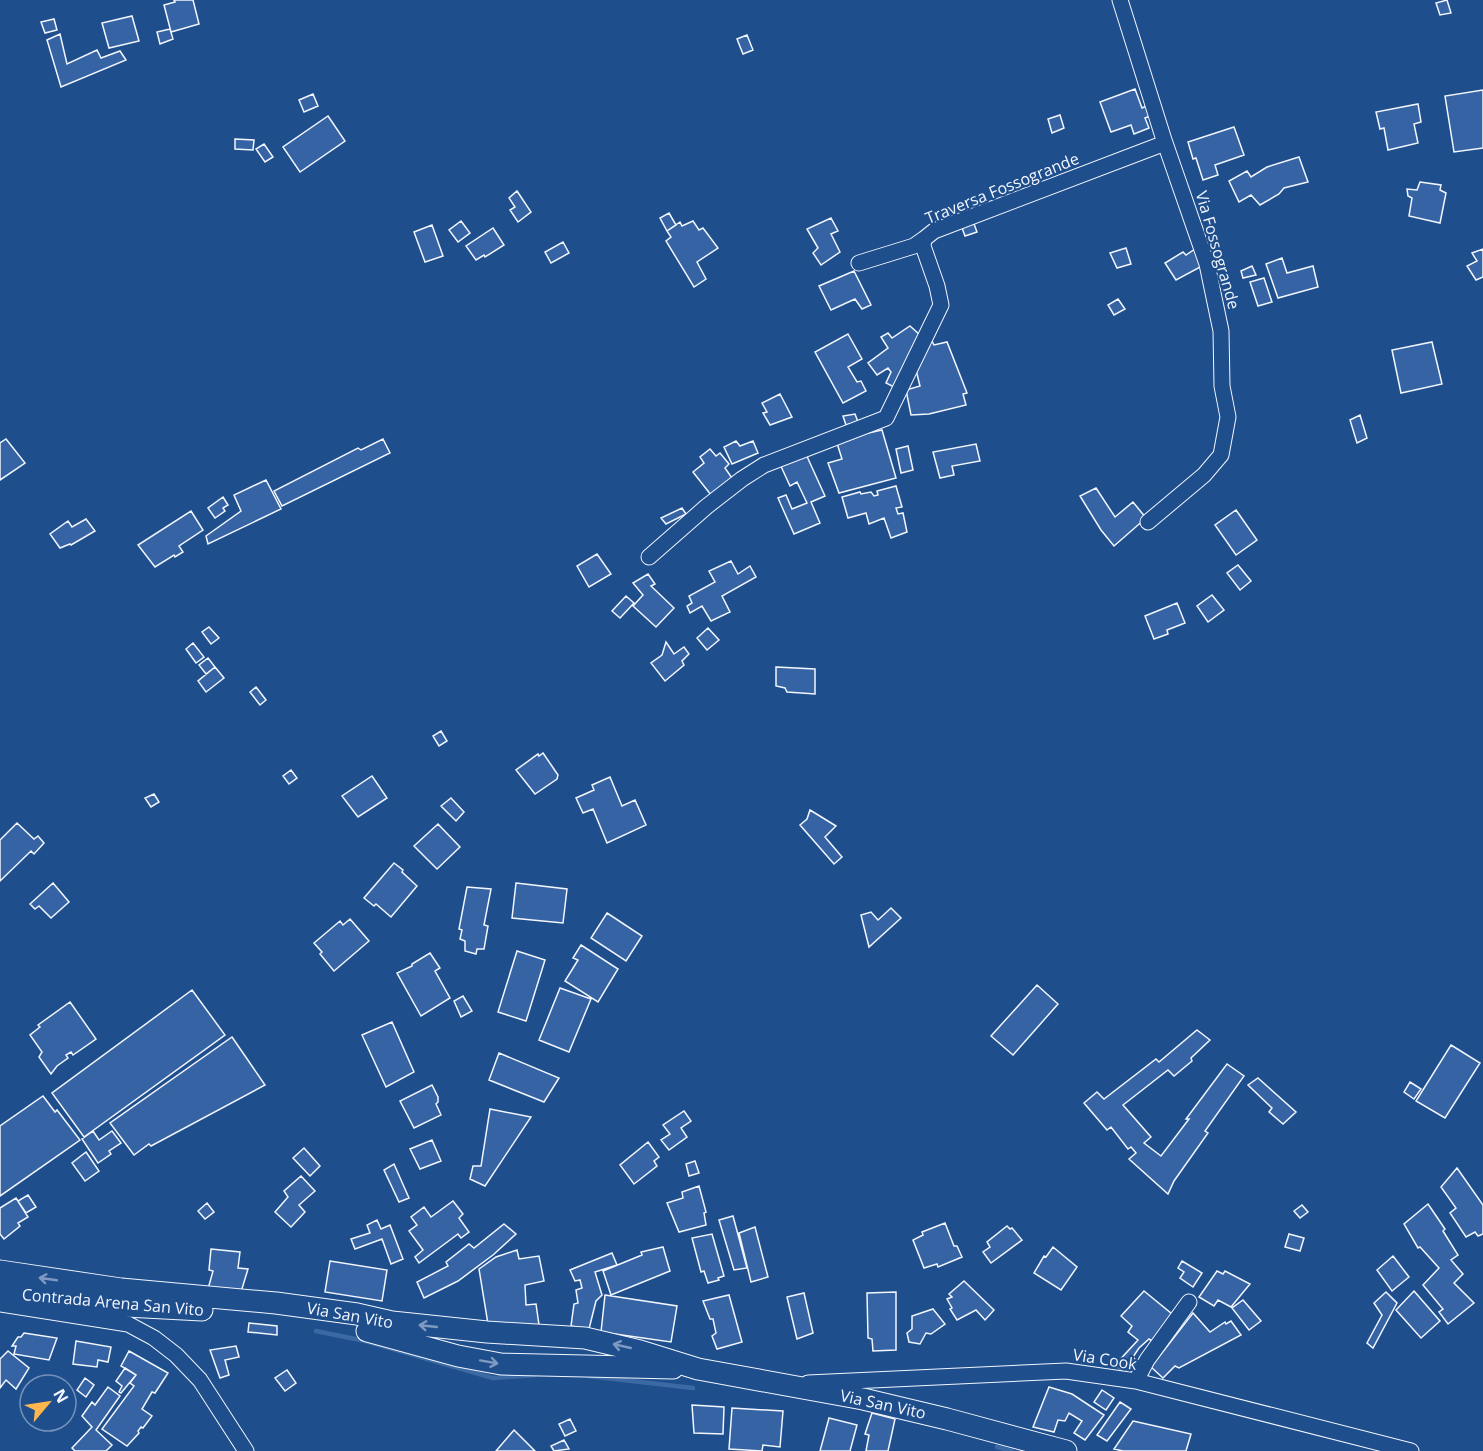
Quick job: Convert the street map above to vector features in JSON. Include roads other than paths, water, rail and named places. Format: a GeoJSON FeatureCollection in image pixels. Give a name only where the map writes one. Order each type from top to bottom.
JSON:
{"type":"FeatureCollection","features":[{"type":"Feature","properties":{"kind":"street","name":"Via Fossogrande"},"geometry":{"type":"LineString","coordinates":[[1120,0],[1165,143],[1196,228],[1214,292],[1221,331],[1222,386],[1228,417],[1221,454],[1204,476],[1148,522]]}},
{"type":"Feature","properties":{"kind":"street","name":"Traversa Fossogrande"},"geometry":{"type":"LineString","coordinates":[[649,557],[706,507],[764,465],[886,418],[941,305],[923,246],[924,239],[934,231],[1165,143]]}},
{"type":"Feature","properties":{"kind":"street"},"geometry":{"type":"LineString","coordinates":[[859,263],[914,246],[924,239]]}},
{"type":"Feature","properties":{"kind":"street","name":"Via San Vito"},"geometry":{"type":"LineString","coordinates":[[0,1271],[121,1289],[276,1303],[357,1314],[392,1322],[487,1332],[585,1338],[640,1351],[698,1369],[786,1384],[947,1419],[1066,1451]]}},
{"type":"Feature","properties":{"kind":"street","name":"Contrada Arena San Vito"},"geometry":{"type":"LineString","coordinates":[[0,1291],[126,1306],[226,1311]]}},
{"type":"Feature","properties":{"kind":"street"},"geometry":{"type":"LineString","coordinates":[[1136,1381],[1147,1360],[1189,1302]]}},
{"type":"Feature","properties":{"kind":"street"},"geometry":{"type":"LineString","coordinates":[[0,1304],[128,1324],[154,1338],[176,1355],[200,1380],[246,1451]]}},
{"type":"Feature","properties":{"kind":"street","name":"Via San Vito"},"geometry":{"type":"LineString","coordinates":[[226,1311],[315,1321],[359,1329],[458,1356],[501,1364],[698,1369]]}},
{"type":"Feature","properties":{"kind":"street","name":"Via Cook"},"geometry":{"type":"LineString","coordinates":[[786,1384],[1066,1371],[1136,1381],[1411,1451]]}},
{"type":"Feature","properties":{"kind":"waterway"},"geometry":{"type":"LineString","coordinates":[[316,1331],[365,1341],[493,1378],[535,1375]]}},
{"type":"Feature","properties":{"kind":"waterway"},"geometry":{"type":"LineString","coordinates":[[588,1376],[693,1388]]}},
{"type":"Feature","properties":{"kind":"waterway"},"geometry":{"type":"LineString","coordinates":[[997,1447],[1012,1451]]}}]}
